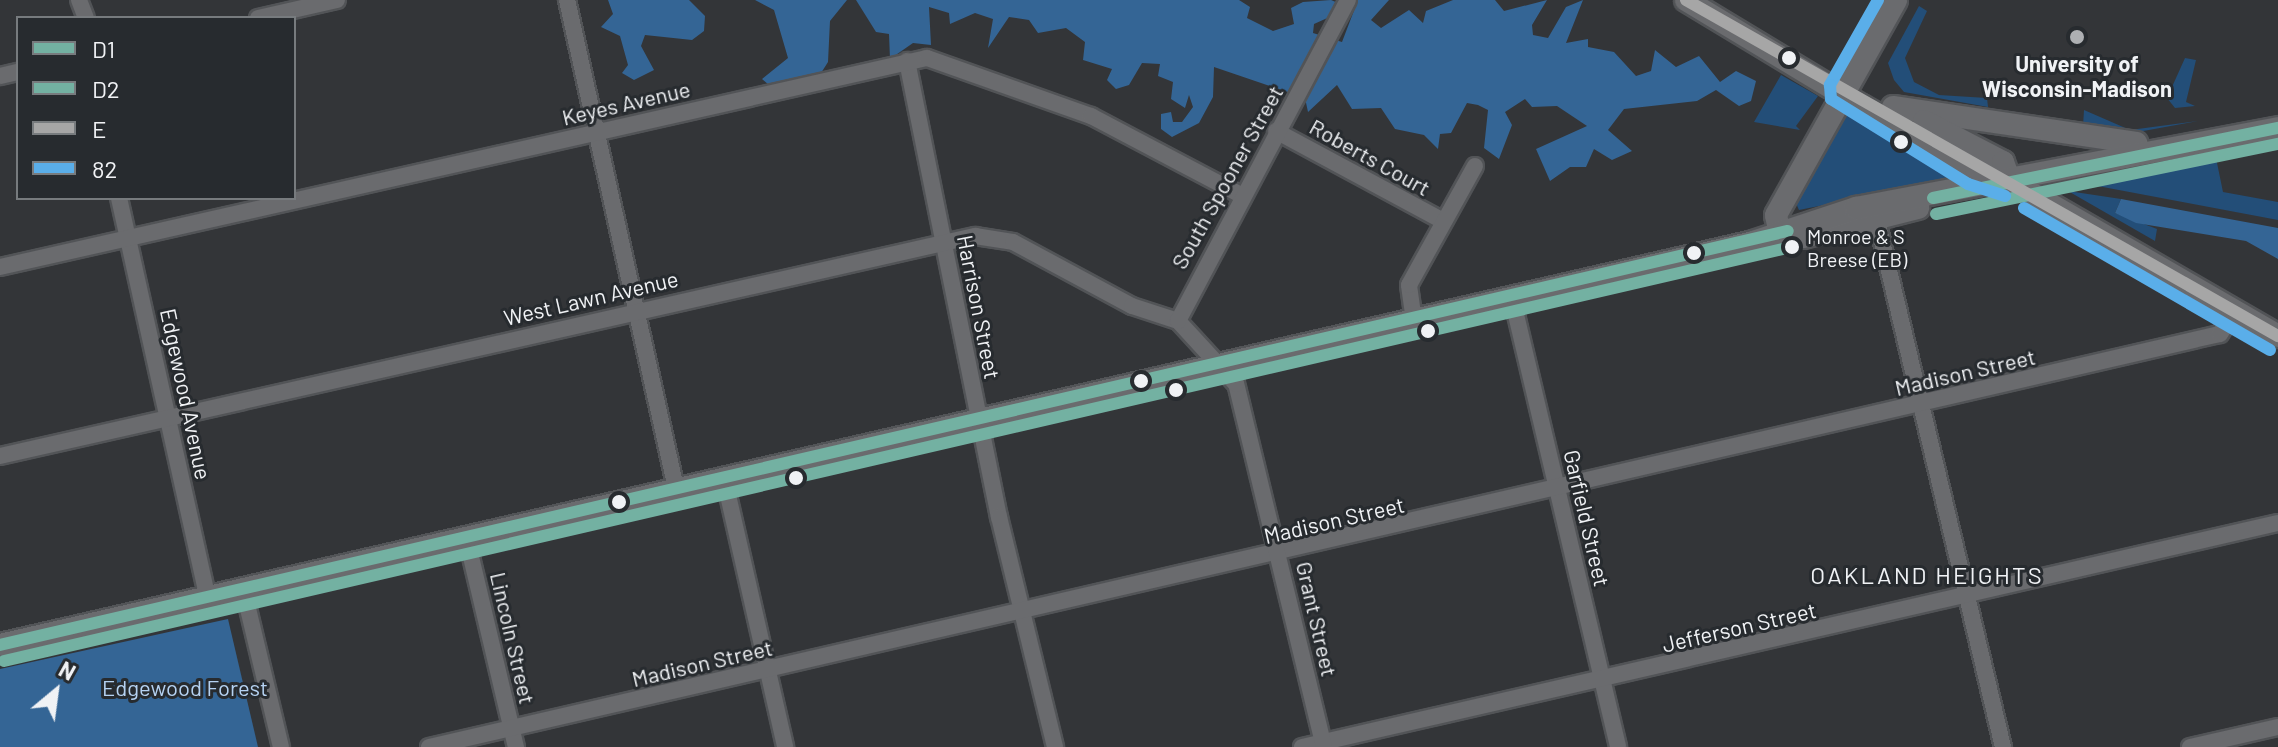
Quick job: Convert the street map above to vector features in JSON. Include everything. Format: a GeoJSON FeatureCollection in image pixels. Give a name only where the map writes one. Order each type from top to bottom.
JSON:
{"type":"FeatureCollection","features":[{"type":"Feature","properties":{"kind":"main road"},"geometry":{"type":"LineString","coordinates":[[1784,232],[1776,215],[1896,0]]}},
{"type":"Feature","properties":{"kind":"main road"},"geometry":{"type":"LineString","coordinates":[[1697,3],[1901,128],[2010,181],[2278,336]]}},
{"type":"Feature","properties":{"kind":"main road"},"geometry":{"type":"LineString","coordinates":[[1845,91],[1893,107],[1969,141],[2003,162],[2010,181]]}},
{"type":"Feature","properties":{"kind":"main road"},"geometry":{"type":"LineString","coordinates":[[1893,107],[2117,145],[2168,136],[2209,141]]}},
{"type":"Feature","properties":{"kind":"main road"},"geometry":{"type":"LineString","coordinates":[[1901,128],[1969,141],[2028,140],[2075,166]]}},
{"type":"Feature","properties":{"kind":"main road"},"geometry":{"type":"LineString","coordinates":[[0,645],[980,424],[1784,232],[1799,221],[1875,212],[2075,166],[2278,128]]}},
{"type":"Feature","properties":{"kind":"street"},"geometry":{"type":"LineString","coordinates":[[267,16],[337,0]]}},
{"type":"Feature","properties":{"kind":"street"},"geometry":{"type":"LineString","coordinates":[[567,0],[677,493]]}},
{"type":"Feature","properties":{"kind":"street","name":"South Spooner Street"},"geometry":{"type":"LineString","coordinates":[[1178,321],[1241,195],[1348,0]]}},
{"type":"Feature","properties":{"kind":"street","name":"Keyes Avenue"},"geometry":{"type":"LineString","coordinates":[[0,267],[907,61],[937,59],[1052,101],[1241,195]]}},
{"type":"Feature","properties":{"kind":"street","name":"Harrison Street"},"geometry":{"type":"LineString","coordinates":[[907,61],[980,424],[1055,747]]}},
{"type":"Feature","properties":{"kind":"street","name":"Roberts Court"},"geometry":{"type":"LineString","coordinates":[[1276,131],[1443,221]]}},
{"type":"Feature","properties":{"kind":"street"},"geometry":{"type":"LineString","coordinates":[[1414,321],[1408,289],[1475,166]]}},
{"type":"Feature","properties":{"kind":"street","name":"Edgewood Avenue"},"geometry":{"type":"LineString","coordinates":[[120,200],[208,599]]}},
{"type":"Feature","properties":{"kind":"street"},"geometry":{"type":"LineString","coordinates":[[1875,212],[1970,596],[2003,747]]}},
{"type":"Feature","properties":{"kind":"street","name":"West Lawn Avenue"},"geometry":{"type":"LineString","coordinates":[[0,456],[944,242],[1004,239],[1132,306],[1178,321]]}},
{"type":"Feature","properties":{"kind":"street","name":"Garfield Street"},"geometry":{"type":"LineString","coordinates":[[1512,298],[1618,747]]}},
{"type":"Feature","properties":{"kind":"street","name":"Madison Street"},"geometry":{"type":"LineString","coordinates":[[429,747],[1558,492],[2220,334],[2235,311]]}},
{"type":"Feature","properties":{"kind":"street"},"geometry":{"type":"LineString","coordinates":[[1178,321],[1222,366]]}},
{"type":"Feature","properties":{"kind":"street","name":"Grant Street"},"geometry":{"type":"LineString","coordinates":[[1222,366],[1236,384],[1324,744]]}},
{"type":"Feature","properties":{"kind":"street"},"geometry":{"type":"LineString","coordinates":[[725,482],[785,747]]}},
{"type":"Feature","properties":{"kind":"street","name":"Jefferson Street"},"geometry":{"type":"LineString","coordinates":[[1302,747],[1602,682],[2278,523]]}},
{"type":"Feature","properties":{"kind":"street","name":"Lincoln Street"},"geometry":{"type":"LineString","coordinates":[[467,540],[516,747]]}},
{"type":"Feature","properties":{"kind":"street"},"geometry":{"type":"LineString","coordinates":[[244,592],[281,747]]}},
{"type":"Feature","properties":{"kind":"street"},"geometry":{"type":"LineString","coordinates":[[2190,747],[2278,727]]}},
{"type":"Feature","properties":{"kind":"shaded area"},"geometry":{"type":"Polygon","coordinates":[[[1919,6],[1927,11],[1905,58],[1914,82],[1939,95],[1987,98],[1988,107],[1904,92],[1894,80],[1888,63],[1919,6]]]}},
{"type":"Feature","properties":{"kind":"shaded area"},"geometry":{"type":"Polygon","coordinates":[[[2185,58],[2196,60],[2186,102],[2195,106],[2175,108],[2167,98],[2185,58]]]}},
{"type":"Feature","properties":{"kind":"shaded area"},"geometry":{"type":"Polygon","coordinates":[[[1781,75],[1818,96],[1796,126],[1800,130],[1754,122],[1781,75]]]}},
{"type":"Feature","properties":{"kind":"shaded area"},"geometry":{"type":"Polygon","coordinates":[[[1848,110],[1922,149],[1964,177],[1799,210],[1796,203],[1848,110]]]}},
{"type":"Feature","properties":{"kind":"shaded area"},"geometry":{"type":"Polygon","coordinates":[[[2084,110],[2130,130],[2198,121],[2127,134],[2083,126],[2084,110]]]}},
{"type":"Feature","properties":{"kind":"shaded area"},"geometry":{"type":"Polygon","coordinates":[[[2216,158],[2223,192],[2278,202],[2278,220],[2087,184],[2216,158]]]}},
{"type":"Feature","properties":{"kind":"shaded area"},"geometry":{"type":"Polygon","coordinates":[[[2068,191],[2121,199],[2115,213],[2157,229],[2155,241],[2068,191]]]}},
{"type":"Feature","properties":{"kind":"green space"},"geometry":{"type":"Polygon","coordinates":[[[608,0],[689,0],[705,16],[704,31],[692,40],[645,35],[641,46],[654,70],[634,80],[622,73],[628,65],[620,36],[601,27],[613,14],[608,0]]]}},
{"type":"Feature","properties":{"kind":"green space"},"geometry":{"type":"Polygon","coordinates":[[[755,0],[847,0],[830,21],[828,62],[816,81],[769,85],[762,79],[788,58],[774,10],[755,0]]]}},
{"type":"Feature","properties":{"kind":"green space"},"geometry":{"type":"Polygon","coordinates":[[[856,0],[1239,0],[1250,7],[1247,18],[1273,31],[1294,24],[1291,8],[1303,2],[1331,0],[1338,3],[1334,15],[1314,24],[1313,33],[1342,42],[1358,0],[1389,0],[1371,20],[1381,28],[1409,10],[1423,23],[1426,11],[1453,0],[1495,0],[1504,11],[1547,0],[1532,25],[1533,35],[1548,38],[1566,7],[1583,0],[1566,43],[1588,39],[1588,47],[1614,52],[1636,76],[1651,71],[1655,50],[1676,67],[1699,56],[1720,82],[1736,71],[1756,81],[1751,101],[1739,106],[1716,90],[1697,101],[1624,109],[1608,130],[1632,151],[1612,160],[1594,149],[1586,167],[1570,167],[1550,181],[1536,149],[1587,126],[1557,106],[1532,107],[1525,99],[1505,112],[1512,125],[1499,159],[1484,148],[1488,110],[1478,105],[1467,103],[1451,133],[1440,134],[1438,149],[1424,135],[1395,129],[1381,108],[1352,109],[1337,85],[1308,112],[1305,98],[1214,67],[1213,97],[1199,123],[1172,137],[1161,129],[1161,114],[1171,112],[1173,122],[1182,122],[1193,107],[1189,95],[1185,108],[1171,99],[1173,82],[1158,76],[1160,64],[1142,63],[1129,85],[1116,89],[1107,80],[1112,69],[1083,60],[1085,42],[1066,28],[1038,33],[1029,20],[1009,17],[988,48],[993,19],[975,13],[950,24],[949,13],[929,7],[931,45],[913,43],[890,59],[889,34],[876,32],[856,0]]]}},
{"type":"Feature","properties":{"kind":"green space"},"geometry":{"type":"Polygon","coordinates":[[[2121,199],[2278,228],[2278,259],[2246,241],[2136,223],[2115,213],[2121,199]]]}},
{"type":"Feature","properties":{"kind":"green space","name":"Edgewood Forest"},"geometry":{"type":"Polygon","coordinates":[[[228,619],[258,747],[0,747],[0,669],[228,619]]]}},
{"type":"Feature","properties":{"kind":"transit line","name":"E"},"geometry":{"type":"LineString","coordinates":[[1686,0],[2278,336]]}},
{"type":"Feature","properties":{"kind":"transit line","name":"82"},"geometry":{"type":"LineString","coordinates":[[1878,0],[1830,85],[1831,99],[1968,184],[2005,196]]}},
{"type":"Feature","properties":{"kind":"transit line","name":"D1"},"geometry":{"type":"LineString","coordinates":[[1933,198],[2278,128]]}},
{"type":"Feature","properties":{"kind":"transit line","name":"D2"},"geometry":{"type":"LineString","coordinates":[[1936,214],[2278,144]]}},
{"type":"Feature","properties":{"kind":"transit line","name":"82"},"geometry":{"type":"LineString","coordinates":[[2024,208],[2270,350]]}},
{"type":"Feature","properties":{"kind":"transit line","name":"D1"},"geometry":{"type":"LineString","coordinates":[[0,645],[1788,231]]}},
{"type":"Feature","properties":{"kind":"transit line","name":"D2"},"geometry":{"type":"LineString","coordinates":[[4,661],[1792,247]]}},
{"type":"Feature","properties":{"kind":"place","name":"University of Wisconsin-Madison"},"geometry":{"type":"Point","coordinates":[2077,37]}},
{"type":"Feature","properties":{"kind":"place","name":"Monroe & S Breese (EB)"},"geometry":{"type":"Point","coordinates":[1792,247]}},
{"type":"Feature","properties":{"kind":"district","name":"OAKLAND HEIGHTS"},"geometry":{"type":"Point","coordinates":[1927,575]}}]}
